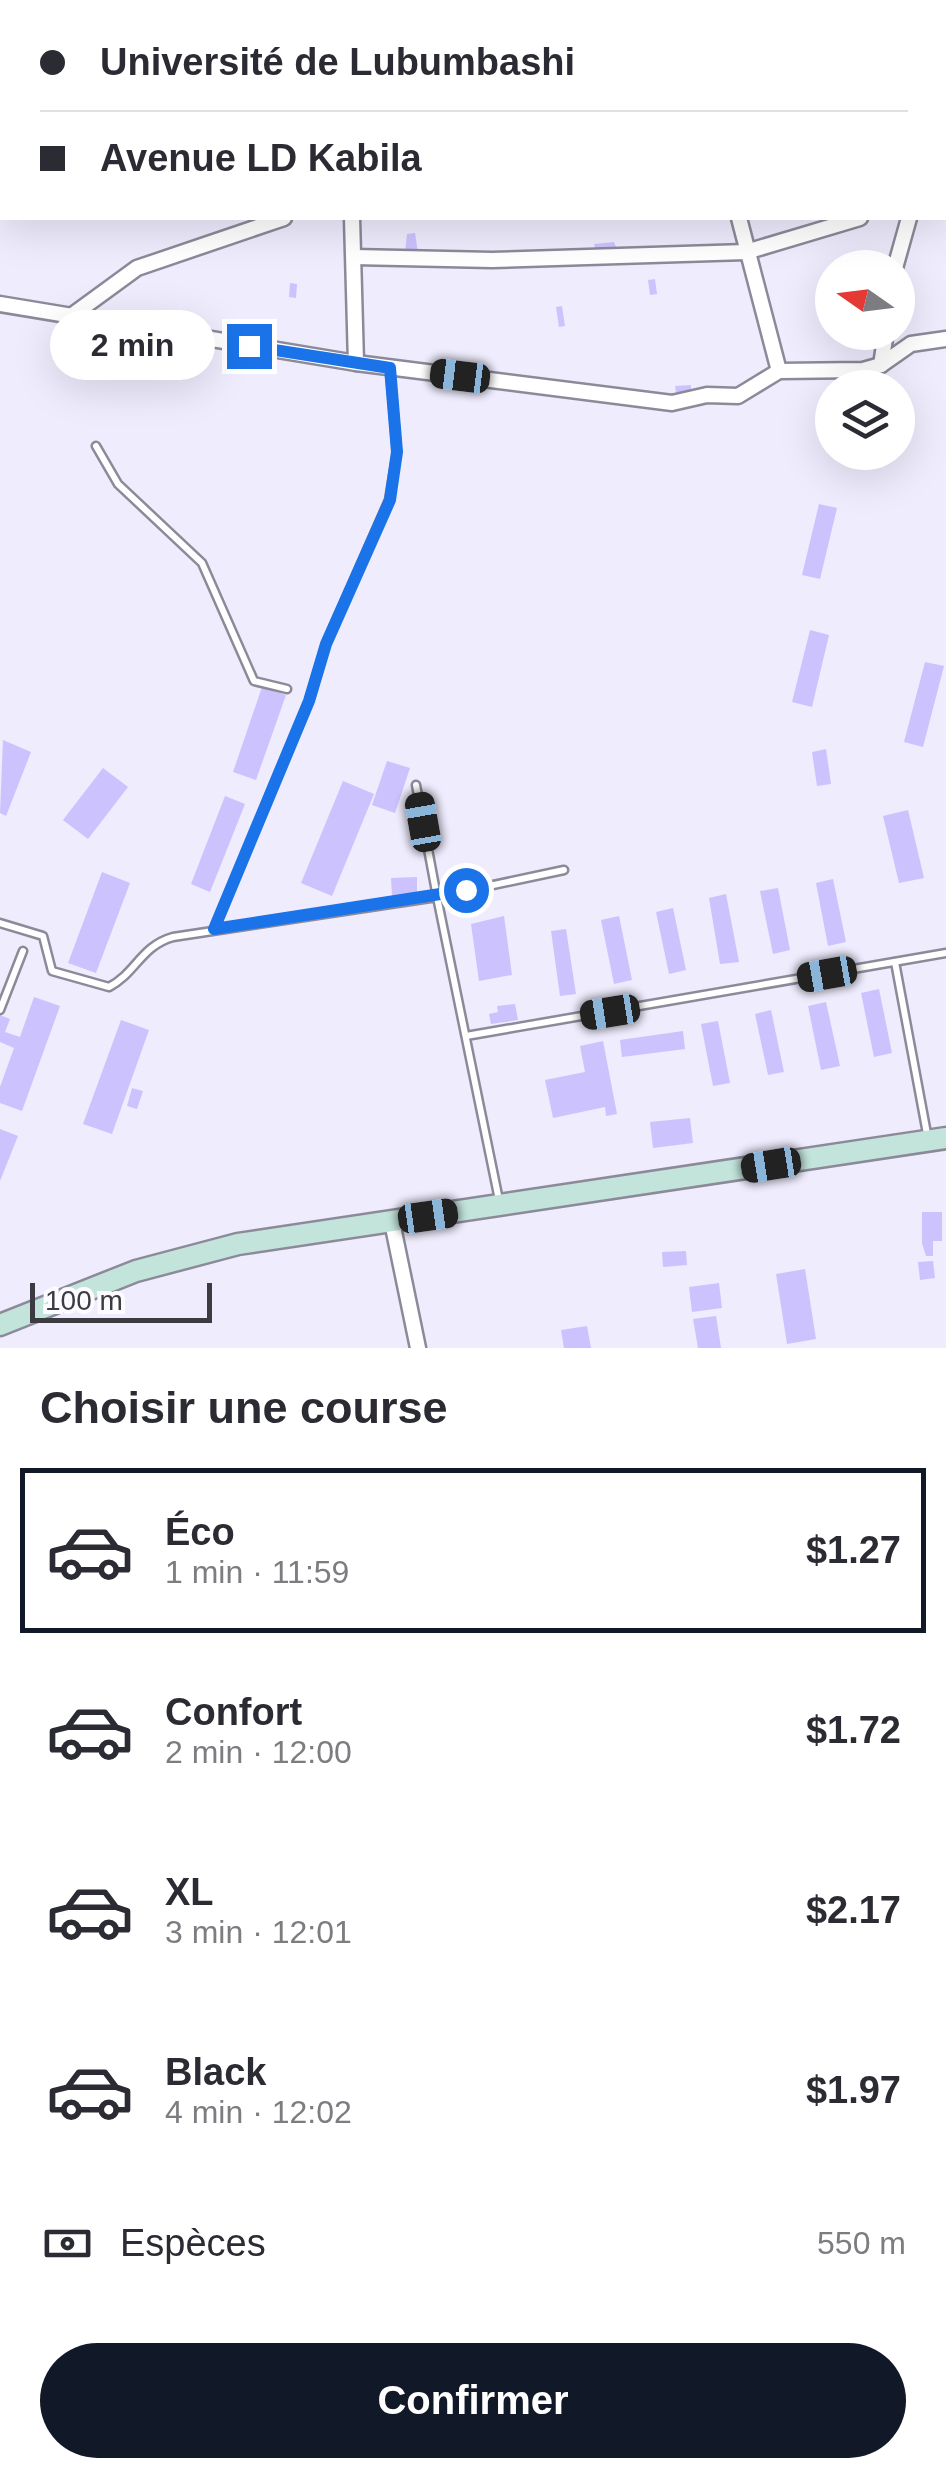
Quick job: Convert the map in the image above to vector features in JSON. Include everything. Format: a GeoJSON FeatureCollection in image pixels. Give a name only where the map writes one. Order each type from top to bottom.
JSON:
{"type":"FeatureCollection","features":[{"type":"Feature","properties":{"kind":"main road"},"geometry":{"type":"LineString","coordinates":[[0,1324],[86,1288],[188,1254],[937,1140]]}},
{"type":"Feature","properties":{"kind":"street"},"geometry":{"type":"LineString","coordinates":[[74,314],[128,273],[278,220]]}},
{"type":"Feature","properties":{"kind":"street"},"geometry":{"type":"LineString","coordinates":[[352,220],[356,363]]}},
{"type":"Feature","properties":{"kind":"street"},"geometry":{"type":"LineString","coordinates":[[739,220],[779,371]]}},
{"type":"Feature","properties":{"kind":"street"},"geometry":{"type":"LineString","coordinates":[[354,257],[492,260],[746,252],[848,220]]}},
{"type":"Feature","properties":{"kind":"street"},"geometry":{"type":"LineString","coordinates":[[900,250],[909,220]]}},
{"type":"Feature","properties":{"kind":"street"},"geometry":{"type":"LineString","coordinates":[[0,304],[356,363],[672,403],[708,395],[738,396],[779,371],[852,371],[881,365],[911,344],[946,339]]}},
{"type":"Feature","properties":{"kind":"street"},"geometry":{"type":"LineString","coordinates":[[881,365],[883,350]]}},
{"type":"Feature","properties":{"kind":"street"},"geometry":{"type":"LineString","coordinates":[[392,1222],[418,1348]]}},
{"type":"Feature","properties":{"kind":"lane"},"geometry":{"type":"LineString","coordinates":[[214,929],[309,701],[326,644],[390,500],[397,452],[390,368]]}},
{"type":"Feature","properties":{"kind":"lane"},"geometry":{"type":"LineString","coordinates":[[96,446],[118,484],[202,562],[254,681],[287,689]]}},
{"type":"Feature","properties":{"kind":"lane"},"geometry":{"type":"LineString","coordinates":[[416,785],[500,1206]]}},
{"type":"Feature","properties":{"kind":"lane"},"geometry":{"type":"LineString","coordinates":[[0,923],[43,936],[52,971],[109,987],[123,979],[150,945],[214,929],[437,897],[564,870]]}},
{"type":"Feature","properties":{"kind":"lane"},"geometry":{"type":"LineString","coordinates":[[0,1010],[23,951]]}},
{"type":"Feature","properties":{"kind":"lane"},"geometry":{"type":"LineString","coordinates":[[466,1036],[946,953]]}},
{"type":"Feature","properties":{"kind":"lane"},"geometry":{"type":"LineString","coordinates":[[895,962],[937,1140]]}},
{"type":"Feature","properties":{"kind":"building"},"geometry":{"type":"Polygon","coordinates":[[[415,233],[418,253],[405,252],[407,234],[415,233]]]}},
{"type":"Feature","properties":{"kind":"building"},"geometry":{"type":"Polygon","coordinates":[[[614,242],[616,247],[596,253],[594,244],[614,242]]]}},
{"type":"Feature","properties":{"kind":"building"},"geometry":{"type":"Polygon","coordinates":[[[655,279],[657,294],[650,295],[648,280],[655,279]]]}},
{"type":"Feature","properties":{"kind":"building"},"geometry":{"type":"Polygon","coordinates":[[[290,283],[297,284],[296,298],[289,297],[290,283]]]}},
{"type":"Feature","properties":{"kind":"building"},"geometry":{"type":"Polygon","coordinates":[[[562,306],[565,326],[559,327],[556,307],[562,306]]]}},
{"type":"Feature","properties":{"kind":"building"},"geometry":{"type":"Polygon","coordinates":[[[691,385],[691,392],[676,392],[675,386],[691,385]]]}},
{"type":"Feature","properties":{"kind":"building"},"geometry":{"type":"Polygon","coordinates":[[[819,504],[837,508],[820,579],[802,575],[819,504]]]}},
{"type":"Feature","properties":{"kind":"building"},"geometry":{"type":"Polygon","coordinates":[[[810,630],[829,635],[812,707],[792,702],[810,630]]]}},
{"type":"Feature","properties":{"kind":"building"},"geometry":{"type":"Polygon","coordinates":[[[925,662],[944,666],[923,747],[904,742],[925,662]]]}},
{"type":"Feature","properties":{"kind":"building"},"geometry":{"type":"Polygon","coordinates":[[[262,687],[286,695],[256,780],[233,772],[262,687]]]}},
{"type":"Feature","properties":{"kind":"building"},"geometry":{"type":"Polygon","coordinates":[[[3,740],[31,752],[6,816],[0,813],[3,740]]]}},
{"type":"Feature","properties":{"kind":"building"},"geometry":{"type":"Polygon","coordinates":[[[826,749],[831,784],[817,786],[812,752],[826,749]]]}},
{"type":"Feature","properties":{"kind":"building"},"geometry":{"type":"Polygon","coordinates":[[[387,761],[410,768],[395,813],[372,805],[387,761]]]}},
{"type":"Feature","properties":{"kind":"building"},"geometry":{"type":"Polygon","coordinates":[[[103,768],[128,787],[88,839],[63,820],[103,768]]]}},
{"type":"Feature","properties":{"kind":"building"},"geometry":{"type":"Polygon","coordinates":[[[343,781],[374,794],[332,896],[301,883],[343,781]]]}},
{"type":"Feature","properties":{"kind":"building"},"geometry":{"type":"Polygon","coordinates":[[[225,796],[245,804],[210,892],[191,884],[225,796]]]}},
{"type":"Feature","properties":{"kind":"building"},"geometry":{"type":"Polygon","coordinates":[[[908,810],[924,878],[899,883],[883,816],[908,810]]]}},
{"type":"Feature","properties":{"kind":"building"},"geometry":{"type":"Polygon","coordinates":[[[102,872],[130,883],[96,973],[68,963],[102,872]]]}},
{"type":"Feature","properties":{"kind":"building"},"geometry":{"type":"Polygon","coordinates":[[[417,877],[417,895],[392,896],[391,878],[417,877]]]}},
{"type":"Feature","properties":{"kind":"building"},"geometry":{"type":"Polygon","coordinates":[[[833,879],[846,942],[828,946],[816,883],[833,879]]]}},
{"type":"Feature","properties":{"kind":"building"},"geometry":{"type":"Polygon","coordinates":[[[778,888],[790,950],[773,954],[760,891],[778,888]]]}},
{"type":"Feature","properties":{"kind":"building"},"geometry":{"type":"Polygon","coordinates":[[[726,894],[739,962],[720,964],[709,898],[726,894]]]}},
{"type":"Feature","properties":{"kind":"building"},"geometry":{"type":"Polygon","coordinates":[[[673,908],[686,970],[669,974],[656,912],[673,908]]]}},
{"type":"Feature","properties":{"kind":"building"},"geometry":{"type":"Polygon","coordinates":[[[504,916],[512,975],[479,981],[471,924],[504,916]]]}},
{"type":"Feature","properties":{"kind":"building"},"geometry":{"type":"Polygon","coordinates":[[[619,916],[632,980],[614,984],[601,920],[619,916]]]}},
{"type":"Feature","properties":{"kind":"building"},"geometry":{"type":"Polygon","coordinates":[[[566,929],[576,994],[560,996],[551,931],[566,929]]]}},
{"type":"Feature","properties":{"kind":"building"},"geometry":{"type":"Polygon","coordinates":[[[879,989],[892,1053],[874,1057],[861,993],[879,989]]]}},
{"type":"Feature","properties":{"kind":"building"},"geometry":{"type":"Polygon","coordinates":[[[34,997],[60,1006],[22,1111],[0,1103],[0,1087],[14,1048],[0,1042],[0,1015],[10,1019],[5,1032],[20,1037],[34,997]]]}},
{"type":"Feature","properties":{"kind":"building"},"geometry":{"type":"Polygon","coordinates":[[[826,1002],[840,1066],[821,1070],[808,1006],[826,1002]]]}},
{"type":"Feature","properties":{"kind":"building"},"geometry":{"type":"Polygon","coordinates":[[[515,1004],[518,1020],[491,1024],[489,1014],[498,1012],[497,1006],[515,1004]]]}},
{"type":"Feature","properties":{"kind":"building"},"geometry":{"type":"Polygon","coordinates":[[[771,1010],[784,1072],[768,1075],[755,1014],[771,1010]]]}},
{"type":"Feature","properties":{"kind":"building"},"geometry":{"type":"Polygon","coordinates":[[[121,1020],[149,1030],[112,1134],[83,1124],[121,1020]]]}},
{"type":"Feature","properties":{"kind":"building"},"geometry":{"type":"Polygon","coordinates":[[[718,1021],[730,1083],[713,1086],[701,1024],[718,1021]]]}},
{"type":"Feature","properties":{"kind":"building"},"geometry":{"type":"Polygon","coordinates":[[[683,1031],[685,1049],[622,1057],[620,1040],[683,1031]]]}},
{"type":"Feature","properties":{"kind":"building"},"geometry":{"type":"Polygon","coordinates":[[[603,1041],[617,1114],[606,1116],[605,1107],[553,1118],[545,1080],[585,1072],[580,1046],[603,1041]]]}},
{"type":"Feature","properties":{"kind":"building"},"geometry":{"type":"Polygon","coordinates":[[[132,1088],[143,1091],[137,1109],[127,1106],[132,1088]]]}},
{"type":"Feature","properties":{"kind":"building"},"geometry":{"type":"Polygon","coordinates":[[[690,1118],[693,1143],[653,1148],[650,1122],[690,1118]]]}},
{"type":"Feature","properties":{"kind":"building"},"geometry":{"type":"Polygon","coordinates":[[[0,1129],[18,1136],[0,1181],[0,1129]]]}},
{"type":"Feature","properties":{"kind":"building"},"geometry":{"type":"Polygon","coordinates":[[[922,1212],[942,1212],[942,1241],[933,1241],[933,1256],[926,1256],[922,1243],[922,1212]]]}},
{"type":"Feature","properties":{"kind":"building"},"geometry":{"type":"Polygon","coordinates":[[[686,1251],[687,1265],[663,1267],[662,1252],[686,1251]]]}},
{"type":"Feature","properties":{"kind":"building"},"geometry":{"type":"Polygon","coordinates":[[[933,1261],[935,1278],[920,1280],[918,1262],[933,1261]]]}},
{"type":"Feature","properties":{"kind":"building"},"geometry":{"type":"Polygon","coordinates":[[[805,1269],[816,1339],[787,1344],[776,1274],[805,1269]]]}},
{"type":"Feature","properties":{"kind":"building"},"geometry":{"type":"Polygon","coordinates":[[[719,1283],[722,1308],[692,1312],[689,1287],[719,1283]]]}},
{"type":"Feature","properties":{"kind":"building"},"geometry":{"type":"Polygon","coordinates":[[[716,1316],[721,1348],[698,1348],[693,1319],[716,1316]]]}},
{"type":"Feature","properties":{"kind":"building"},"geometry":{"type":"Polygon","coordinates":[[[587,1326],[591,1348],[564,1348],[561,1330],[587,1326]]]}},
{"type":"Feature","properties":{"kind":"route"},"geometry":{"type":"LineString","coordinates":[[249,346],[390,368],[396,471],[386,512],[326,644],[309,701],[214,929],[466,890]]}}]}
